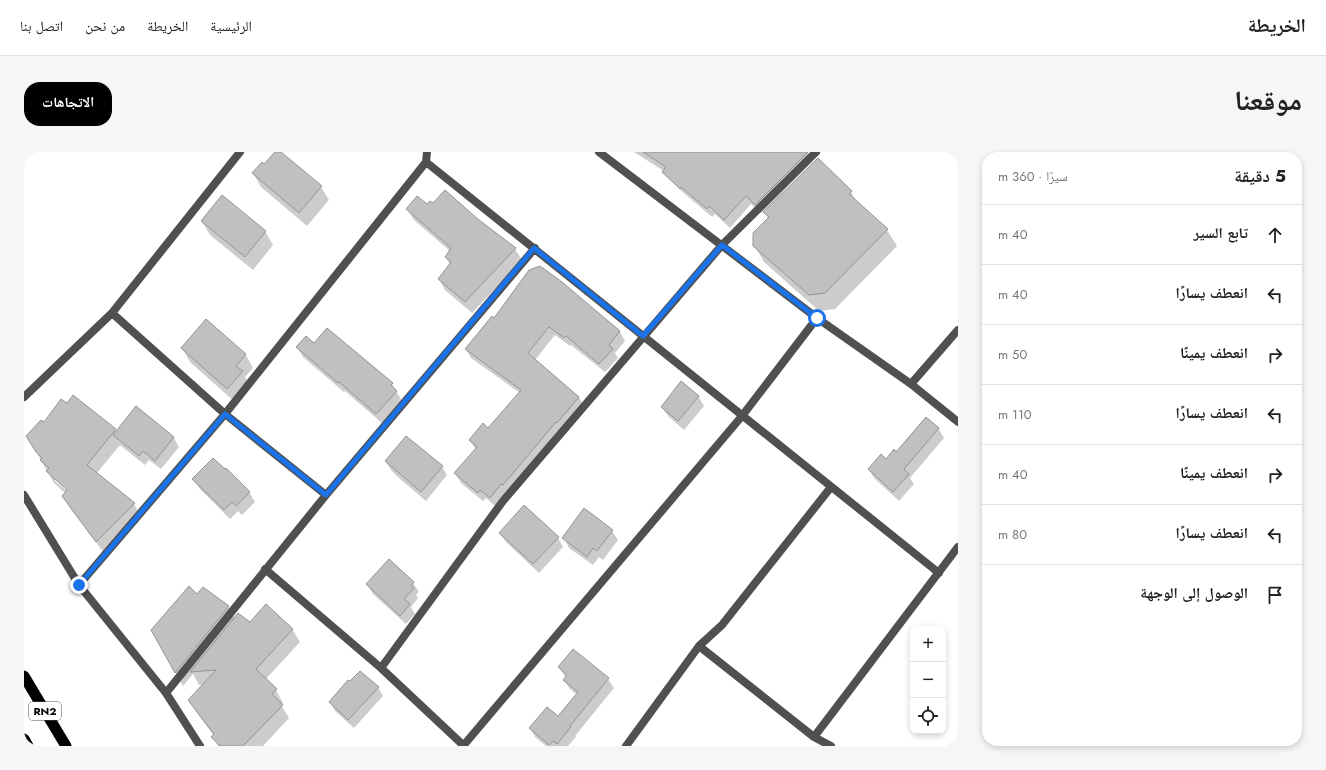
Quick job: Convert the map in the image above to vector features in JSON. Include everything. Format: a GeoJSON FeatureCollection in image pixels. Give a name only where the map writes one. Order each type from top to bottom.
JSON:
{"type":"FeatureCollection","features":[{"type":"Feature","properties":{"kind":"highway","name":"RN2"},"geometry":{"type":"LineString","coordinates":[[24,676],[66,746]]}},
{"type":"Feature","properties":{"kind":"highway"},"geometry":{"type":"LineString","coordinates":[[24,739],[28,746]]}},
{"type":"Feature","properties":{"kind":"street"},"geometry":{"type":"LineString","coordinates":[[24,396],[112,313],[240,152]]}},
{"type":"Feature","properties":{"kind":"street"},"geometry":{"type":"LineString","coordinates":[[79,585],[225,414],[426,162],[427,152]]}},
{"type":"Feature","properties":{"kind":"street"},"geometry":{"type":"LineString","coordinates":[[599,152],[817,318],[911,384],[958,422]]}},
{"type":"Feature","properties":{"kind":"street"},"geometry":{"type":"LineString","coordinates":[[382,668],[503,500],[722,245],[816,152]]}},
{"type":"Feature","properties":{"kind":"street"},"geometry":{"type":"LineString","coordinates":[[426,162],[939,573]]}},
{"type":"Feature","properties":{"kind":"street"},"geometry":{"type":"LineString","coordinates":[[166,693],[326,495],[534,248]]}},
{"type":"Feature","properties":{"kind":"street"},"geometry":{"type":"LineString","coordinates":[[112,313],[225,414],[326,495]]}},
{"type":"Feature","properties":{"kind":"street"},"geometry":{"type":"LineString","coordinates":[[265,569],[382,668],[463,746],[742,416],[817,318]]}},
{"type":"Feature","properties":{"kind":"street"},"geometry":{"type":"LineString","coordinates":[[911,384],[958,330]]}},
{"type":"Feature","properties":{"kind":"street"},"geometry":{"type":"LineString","coordinates":[[626,746],[699,646],[722,625],[831,487]]}},
{"type":"Feature","properties":{"kind":"street"},"geometry":{"type":"LineString","coordinates":[[24,495],[79,585],[166,693],[200,746]]}},
{"type":"Feature","properties":{"kind":"street"},"geometry":{"type":"LineString","coordinates":[[814,737],[958,548]]}},
{"type":"Feature","properties":{"kind":"street"},"geometry":{"type":"LineString","coordinates":[[699,646],[814,737],[831,746]]}},
{"type":"Feature","properties":{"kind":"building"},"geometry":{"type":"Polygon","coordinates":[[[275,152],[281,152],[322,186],[299,213],[252,173],[262,162],[264,164],[275,152]]]}},
{"type":"Feature","properties":{"kind":"building"},"geometry":{"type":"Polygon","coordinates":[[[643,152],[808,152],[755,205],[746,196],[724,220],[709,206],[707,209],[681,187],[680,189],[662,172],[666,167],[643,152]]]}},
{"type":"Feature","properties":{"kind":"building"},"geometry":{"type":"Polygon","coordinates":[[[818,158],[852,191],[849,194],[888,229],[825,293],[809,295],[753,246],[753,233],[769,217],[763,212],[818,158]]]}},
{"type":"Feature","properties":{"kind":"building"},"geometry":{"type":"Polygon","coordinates":[[[445,190],[479,220],[516,248],[465,302],[438,279],[451,262],[445,257],[451,248],[406,209],[417,196],[427,204],[430,201],[433,203],[445,190]]]}},
{"type":"Feature","properties":{"kind":"building"},"geometry":{"type":"Polygon","coordinates":[[[222,195],[266,231],[245,257],[201,221],[222,195]]]}},
{"type":"Feature","properties":{"kind":"building"},"geometry":{"type":"Polygon","coordinates":[[[540,266],[562,282],[620,331],[609,345],[613,349],[599,364],[566,336],[564,338],[549,327],[528,353],[579,397],[490,498],[480,490],[478,493],[454,473],[477,447],[469,440],[483,423],[488,428],[521,390],[465,349],[492,316],[494,318],[529,270],[540,266]]]}},
{"type":"Feature","properties":{"kind":"building"},"geometry":{"type":"Polygon","coordinates":[[[206,319],[246,354],[236,366],[243,371],[227,389],[181,348],[206,319]]]}},
{"type":"Feature","properties":{"kind":"building"},"geometry":{"type":"Polygon","coordinates":[[[327,328],[393,383],[391,385],[397,391],[376,414],[296,347],[306,336],[314,343],[327,328]]]}},
{"type":"Feature","properties":{"kind":"building"},"geometry":{"type":"Polygon","coordinates":[[[681,381],[699,396],[678,421],[661,407],[681,381]]]}},
{"type":"Feature","properties":{"kind":"building"},"geometry":{"type":"Polygon","coordinates":[[[73,395],[116,429],[87,465],[135,503],[96,542],[62,496],[67,490],[46,471],[49,468],[40,460],[42,458],[36,452],[26,436],[41,420],[44,422],[61,399],[67,403],[73,395]]]}},
{"type":"Feature","properties":{"kind":"building"},"geometry":{"type":"Polygon","coordinates":[[[136,406],[174,437],[155,461],[143,451],[139,456],[113,435],[136,406]]]}},
{"type":"Feature","properties":{"kind":"building"},"geometry":{"type":"Polygon","coordinates":[[[926,417],[939,428],[904,469],[909,474],[893,492],[868,469],[881,454],[886,459],[894,449],[896,452],[926,417]]]}},
{"type":"Feature","properties":{"kind":"building"},"geometry":{"type":"Polygon","coordinates":[[[406,436],[443,466],[421,492],[385,461],[406,436]]]}},
{"type":"Feature","properties":{"kind":"building"},"geometry":{"type":"Polygon","coordinates":[[[213,458],[225,469],[226,468],[250,492],[236,506],[232,502],[224,510],[192,479],[213,458]]]}},
{"type":"Feature","properties":{"kind":"building"},"geometry":{"type":"Polygon","coordinates":[[[524,505],[559,537],[533,564],[499,533],[524,505]]]}},
{"type":"Feature","properties":{"kind":"building"},"geometry":{"type":"Polygon","coordinates":[[[584,508],[613,530],[597,551],[593,548],[587,557],[562,538],[584,508]]]}},
{"type":"Feature","properties":{"kind":"building"},"geometry":{"type":"Polygon","coordinates":[[[389,559],[414,582],[411,586],[414,588],[404,599],[410,604],[400,616],[366,584],[389,559]]]}},
{"type":"Feature","properties":{"kind":"building"},"geometry":{"type":"Polygon","coordinates":[[[189,586],[197,594],[203,587],[229,606],[175,673],[151,630],[189,586]]]}},
{"type":"Feature","properties":{"kind":"building"},"geometry":{"type":"Polygon","coordinates":[[[266,604],[293,629],[256,669],[277,689],[272,694],[283,705],[243,746],[220,746],[211,737],[214,734],[188,700],[216,670],[190,672],[238,613],[250,622],[266,604]]]}},
{"type":"Feature","properties":{"kind":"building"},"geometry":{"type":"Polygon","coordinates":[[[573,649],[609,678],[557,744],[553,741],[549,745],[529,728],[547,707],[558,716],[578,692],[563,680],[567,675],[558,667],[573,649]]]}},
{"type":"Feature","properties":{"kind":"building"},"geometry":{"type":"Polygon","coordinates":[[[360,671],[379,687],[348,720],[329,702],[348,680],[350,681],[360,671]]]}},
{"type":"Feature","properties":{"kind":"route"},"geometry":{"type":"LineString","coordinates":[[79,585],[225,414],[326,495],[534,248],[643,336],[722,245],[817,318]]}}]}
